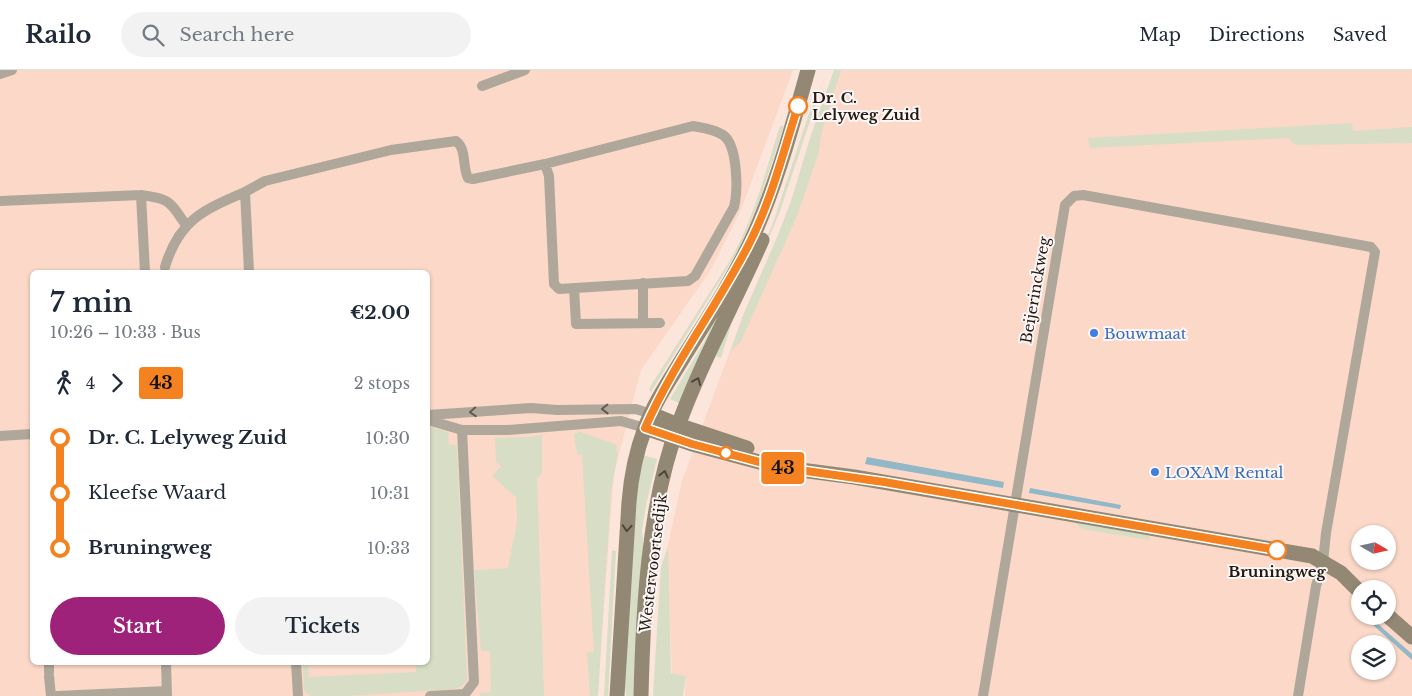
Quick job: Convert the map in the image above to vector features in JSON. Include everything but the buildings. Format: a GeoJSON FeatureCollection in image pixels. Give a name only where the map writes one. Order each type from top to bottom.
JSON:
{"type":"FeatureCollection","features":[{"type":"Feature","properties":{"kind":"main road","name":"Westervoortsedijk"},"geometry":{"type":"LineString","coordinates":[[617,696],[630,487],[637,454],[645,428],[652,414],[736,270],[759,223],[769,198],[808,70]]}},
{"type":"Feature","properties":{"kind":"main road","name":"Westervoortsedijk"},"geometry":{"type":"LineString","coordinates":[[641,696],[646,597],[655,521],[664,472],[676,432],[720,326],[749,270],[770,221],[818,70]]}},
{"type":"Feature","properties":{"kind":"main road"},"geometry":{"type":"LineString","coordinates":[[652,414],[676,432]]}},
{"type":"Feature","properties":{"kind":"main road"},"geometry":{"type":"LineString","coordinates":[[645,428],[676,432],[827,474],[1312,556],[1341,574],[1351,583]]}},
{"type":"Feature","properties":{"kind":"main road"},"geometry":{"type":"LineString","coordinates":[[1396,623],[1412,637]]}},
{"type":"Feature","properties":{"kind":"street"},"geometry":{"type":"LineString","coordinates":[[0,74],[12,70]]}},
{"type":"Feature","properties":{"kind":"street"},"geometry":{"type":"LineString","coordinates":[[482,86],[525,70]]}},
{"type":"Feature","properties":{"kind":"street"},"geometry":{"type":"LineString","coordinates":[[164,267],[169,251],[186,225],[207,208],[245,192],[265,181],[372,154],[451,140],[460,143],[468,178],[477,178],[544,164],[693,126],[710,129],[724,135],[732,145],[738,194],[734,207],[695,276],[688,282],[559,289],[554,284],[548,176],[544,164]]}},
{"type":"Feature","properties":{"kind":"street"},"geometry":{"type":"LineString","coordinates":[[245,192],[249,270]]}},
{"type":"Feature","properties":{"kind":"street"},"geometry":{"type":"LineString","coordinates":[[0,201],[141,195],[162,198],[170,203],[186,225]]}},
{"type":"Feature","properties":{"kind":"street"},"geometry":{"type":"LineString","coordinates":[[141,195],[145,270]]}},
{"type":"Feature","properties":{"kind":"street","name":"Beijerinckweg"},"geometry":{"type":"LineString","coordinates":[[983,696],[1065,205],[1074,196],[1083,196],[1371,247],[1375,252],[1326,532],[1323,562]]}},
{"type":"Feature","properties":{"kind":"street"},"geometry":{"type":"LineString","coordinates":[[643,283],[643,323]]}},
{"type":"Feature","properties":{"kind":"street"},"geometry":{"type":"LineString","coordinates":[[574,288],[576,324],[660,322]]}},
{"type":"Feature","properties":{"kind":"street"},"geometry":{"type":"LineString","coordinates":[[430,415],[519,409],[636,409],[652,414]]}},
{"type":"Feature","properties":{"kind":"street"},"geometry":{"type":"LineString","coordinates":[[557,410],[558,425]]}},
{"type":"Feature","properties":{"kind":"street"},"geometry":{"type":"LineString","coordinates":[[430,421],[462,430],[530,428],[621,421],[645,428]]}},
{"type":"Feature","properties":{"kind":"street"},"geometry":{"type":"LineString","coordinates":[[430,696],[465,694],[474,682],[462,430]]}},
{"type":"Feature","properties":{"kind":"street"},"geometry":{"type":"LineString","coordinates":[[0,436],[30,434]]}},
{"type":"Feature","properties":{"kind":"street"},"geometry":{"type":"LineString","coordinates":[[1298,696],[1316,586],[1323,562]]}},
{"type":"Feature","properties":{"kind":"street"},"geometry":{"type":"LineString","coordinates":[[57,696],[167,693],[166,665]]}},
{"type":"Feature","properties":{"kind":"street"},"geometry":{"type":"LineString","coordinates":[[296,665],[298,696]]}},
{"type":"Feature","properties":{"kind":"street"},"geometry":{"type":"LineString","coordinates":[[49,670],[51,696]]}},
{"type":"Feature","properties":{"kind":"shaded area"},"geometry":{"type":"Polygon","coordinates":[[[7,70],[793,70],[740,212],[710,271],[641,370],[614,473],[597,696],[0,696],[0,72],[7,70]]]}},
{"type":"Feature","properties":{"kind":"shaded area"},"geometry":{"type":"Polygon","coordinates":[[[837,70],[1412,70],[1412,696],[685,696],[686,676],[672,673],[667,550],[682,481],[744,313],[787,224],[810,143],[837,70]]]}},
{"type":"Feature","properties":{"kind":"green space"},"geometry":{"type":"Polygon","coordinates":[[[811,70],[816,70],[781,184],[681,404],[670,399],[703,344],[712,325],[811,70]]]}},
{"type":"Feature","properties":{"kind":"green space"},"geometry":{"type":"Polygon","coordinates":[[[834,70],[841,70],[822,130],[818,155],[797,216],[741,341],[730,352],[744,313],[791,201],[810,138],[834,70]]]}},
{"type":"Feature","properties":{"kind":"green space"},"geometry":{"type":"Polygon","coordinates":[[[820,91],[779,214],[732,322],[721,358],[716,356],[724,332],[772,226],[808,116],[820,91]]]}},
{"type":"Feature","properties":{"kind":"green space"},"geometry":{"type":"Polygon","coordinates":[[[1352,123],[1353,131],[1412,127],[1412,143],[1298,145],[1292,143],[1289,138],[1090,148],[1088,138],[1352,123]]]}},
{"type":"Feature","properties":{"kind":"green space"},"geometry":{"type":"Polygon","coordinates":[[[780,126],[784,126],[759,202],[738,251],[651,392],[649,390],[650,387],[731,259],[739,243],[759,194],[780,126]]]}},
{"type":"Feature","properties":{"kind":"green space"},"geometry":{"type":"Polygon","coordinates":[[[430,427],[448,432],[449,445],[457,445],[467,680],[462,686],[454,689],[348,696],[310,696],[304,691],[303,665],[308,665],[309,677],[416,672],[416,665],[430,665],[430,427]]]}},
{"type":"Feature","properties":{"kind":"green space"},"geometry":{"type":"Polygon","coordinates":[[[580,432],[615,444],[617,447],[616,452],[618,453],[611,492],[598,696],[590,696],[587,652],[594,652],[582,455],[577,454],[574,434],[580,432]]]}},
{"type":"Feature","properties":{"kind":"green space"},"geometry":{"type":"Polygon","coordinates":[[[542,435],[542,473],[537,479],[544,696],[480,696],[480,693],[491,692],[490,651],[481,651],[474,570],[508,568],[517,522],[516,497],[492,476],[501,466],[496,461],[495,438],[542,435]]]}},
{"type":"Feature","properties":{"kind":"green space"},"geometry":{"type":"Polygon","coordinates":[[[642,455],[657,459],[642,530],[644,553],[635,696],[626,696],[623,665],[634,504],[642,455]]]}},
{"type":"Feature","properties":{"kind":"green space"},"geometry":{"type":"Polygon","coordinates":[[[1074,522],[1147,535],[1150,538],[1149,540],[1082,529],[1074,522]]]}},
{"type":"Feature","properties":{"kind":"green space"},"geometry":{"type":"Polygon","coordinates":[[[668,546],[671,673],[686,676],[683,696],[653,696],[661,567],[668,546]]]}},
{"type":"Feature","properties":{"kind":"green space"},"geometry":{"type":"Polygon","coordinates":[[[612,550],[616,551],[608,696],[604,696],[612,550]]]}},
{"type":"Feature","properties":{"kind":"water"},"geometry":{"type":"Polygon","coordinates":[[[867,457],[1004,482],[1003,488],[865,464],[867,457]]]}},
{"type":"Feature","properties":{"kind":"water"},"geometry":{"type":"Polygon","coordinates":[[[1030,488],[1121,505],[1120,509],[1029,493],[1030,488]]]}},
{"type":"Feature","properties":{"kind":"water"},"geometry":{"type":"Polygon","coordinates":[[[1373,625],[1379,625],[1390,635],[1384,635],[1373,625]]]}},
{"type":"Feature","properties":{"kind":"water"},"geometry":{"type":"Polygon","coordinates":[[[1396,640],[1412,654],[1412,660],[1396,646],[1396,640]]]}},
{"type":"Feature","properties":{"kind":"bus line","name":"43"},"geometry":{"type":"LineString","coordinates":[[798,106],[769,198],[759,223],[736,270],[659,398],[645,428],[692,444],[778,467],[884,482],[1277,550]]}},
{"type":"Feature","properties":{"kind":"place","name":"Dr. C. Lelyweg Zuid"},"geometry":{"type":"Point","coordinates":[798,106]}},
{"type":"Feature","properties":{"kind":"place","name":"Bouwmaat"},"geometry":{"type":"Point","coordinates":[1094,333]}},
{"type":"Feature","properties":{"kind":"place","name":"LOXAM Rental"},"geometry":{"type":"Point","coordinates":[1155,472]}},
{"type":"Feature","properties":{"kind":"place","name":"Bruningweg"},"geometry":{"type":"Point","coordinates":[1277,550]}}]}
